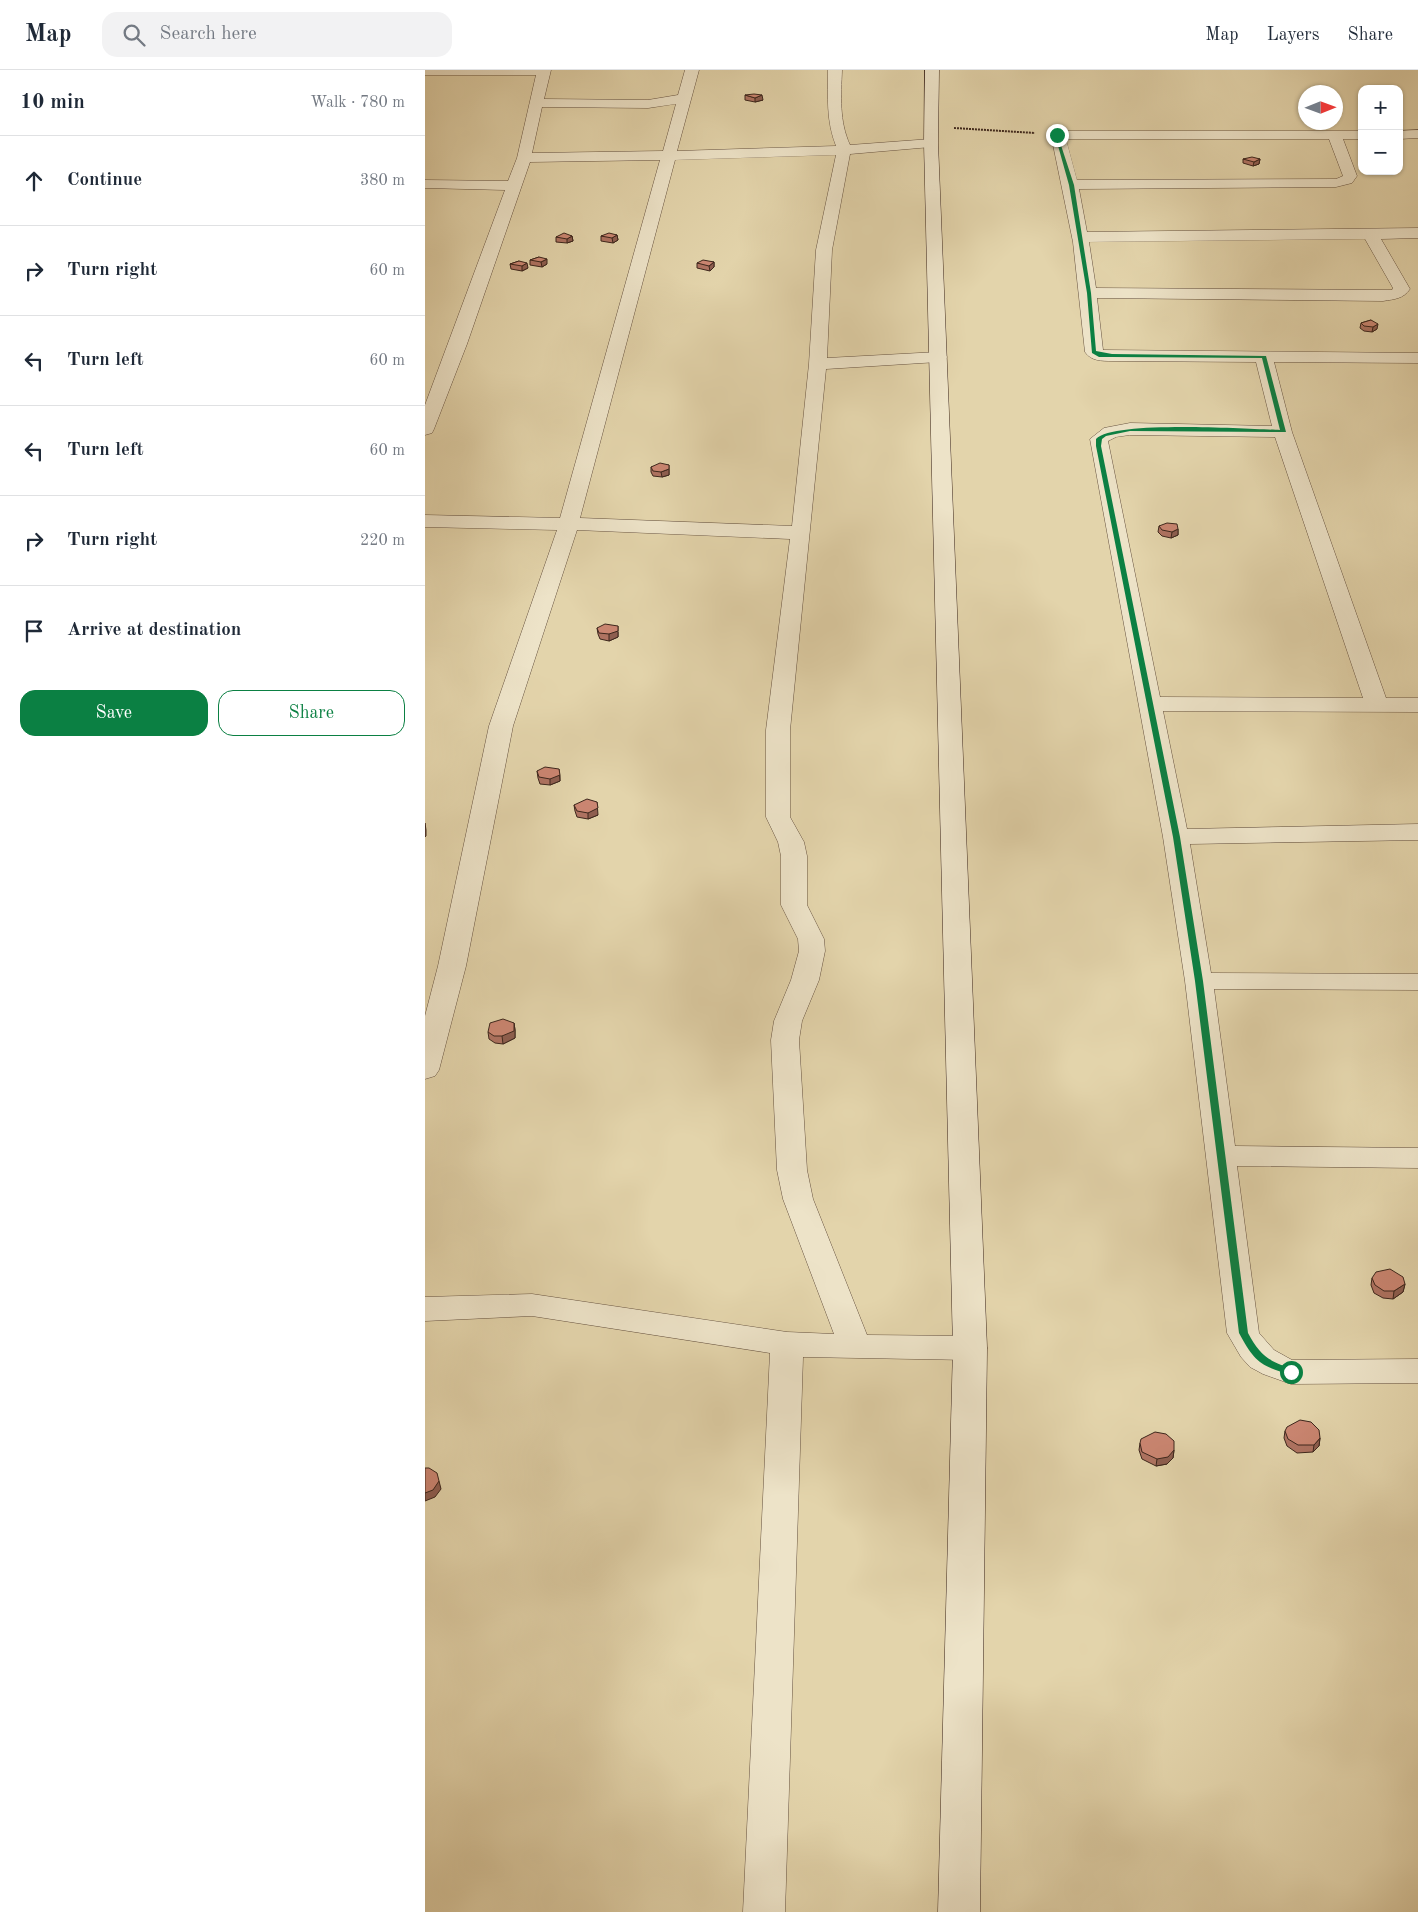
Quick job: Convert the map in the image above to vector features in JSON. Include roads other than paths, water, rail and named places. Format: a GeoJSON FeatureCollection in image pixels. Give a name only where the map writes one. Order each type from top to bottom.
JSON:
{"type":"FeatureCollection","features":[{"type":"Feature","properties":{"kind":"street"},"geometry":{"type":"LineString","coordinates":[[425,71],[544,70],[524,158],[515,186],[459,344],[425,429]]}},
{"type":"Feature","properties":{"kind":"street"},"geometry":{"type":"LineString","coordinates":[[425,1070],[452,966],[501,726],[569,523],[692,70]]}},
{"type":"Feature","properties":{"kind":"street"},"geometry":{"type":"LineString","coordinates":[[835,70],[834,109],[837,132],[844,149],[824,250],[818,364],[778,730],[778,817],[791,842],[794,856],[794,905],[811,939],[812,951],[805,980],[788,1022],[785,1040],[792,1170],[798,1199],[855,1347]]}},
{"type":"Feature","properties":{"kind":"street"},"geometry":{"type":"LineString","coordinates":[[932,70],[931,136],[970,1348],[959,1912]]}},
{"type":"Feature","properties":{"kind":"street"},"geometry":{"type":"LineString","coordinates":[[536,103],[648,104],[685,98]]}},
{"type":"Feature","properties":{"kind":"street"},"geometry":{"type":"LineString","coordinates":[[1403,134],[1418,134]]}},
{"type":"Feature","properties":{"kind":"street"},"geometry":{"type":"LineString","coordinates":[[1358,135],[1057,135],[1071,185],[1078,237],[1089,293],[1094,352],[1099,355],[1418,358]]}},
{"type":"Feature","properties":{"kind":"street"},"geometry":{"type":"LineString","coordinates":[[1071,185],[1336,183],[1347,180],[1350,176],[1333,135]]}},
{"type":"Feature","properties":{"kind":"street"},"geometry":{"type":"LineString","coordinates":[[524,158],[800,154],[931,136]]}},
{"type":"Feature","properties":{"kind":"street"},"geometry":{"type":"LineString","coordinates":[[425,184],[515,186]]}},
{"type":"Feature","properties":{"kind":"street"},"geometry":{"type":"LineString","coordinates":[[1078,237],[1418,233]]}},
{"type":"Feature","properties":{"kind":"street"},"geometry":{"type":"LineString","coordinates":[[1089,293],[1374,296],[1397,294],[1402,289],[1370,234]]}},
{"type":"Feature","properties":{"kind":"street"},"geometry":{"type":"LineString","coordinates":[[818,364],[938,357]]}},
{"type":"Feature","properties":{"kind":"street"},"geometry":{"type":"LineString","coordinates":[[1264,357],[1283,432],[1377,704]]}},
{"type":"Feature","properties":{"kind":"street"},"geometry":{"type":"LineString","coordinates":[[1283,432],[1130,429],[1111,432],[1099,439],[1099,446],[1176,837],[1199,981],[1243,1333],[1254,1353],[1272,1366],[1291,1372],[1418,1371]]}},
{"type":"Feature","properties":{"kind":"street"},"geometry":{"type":"LineString","coordinates":[[425,521],[667,526],[801,533]]}},
{"type":"Feature","properties":{"kind":"street"},"geometry":{"type":"LineString","coordinates":[[1150,704],[1418,705]]}},
{"type":"Feature","properties":{"kind":"street"},"geometry":{"type":"LineString","coordinates":[[1176,837],[1418,832]]}},
{"type":"Feature","properties":{"kind":"street"},"geometry":{"type":"LineString","coordinates":[[1199,981],[1418,982]]}},
{"type":"Feature","properties":{"kind":"street"},"geometry":{"type":"LineString","coordinates":[[1221,1156],[1418,1158]]}},
{"type":"Feature","properties":{"kind":"street"},"geometry":{"type":"LineString","coordinates":[[425,1309],[532,1305],[787,1344],[855,1347],[970,1348]]}},
{"type":"Feature","properties":{"kind":"street"},"geometry":{"type":"LineString","coordinates":[[764,1912],[787,1344]]}}]}
